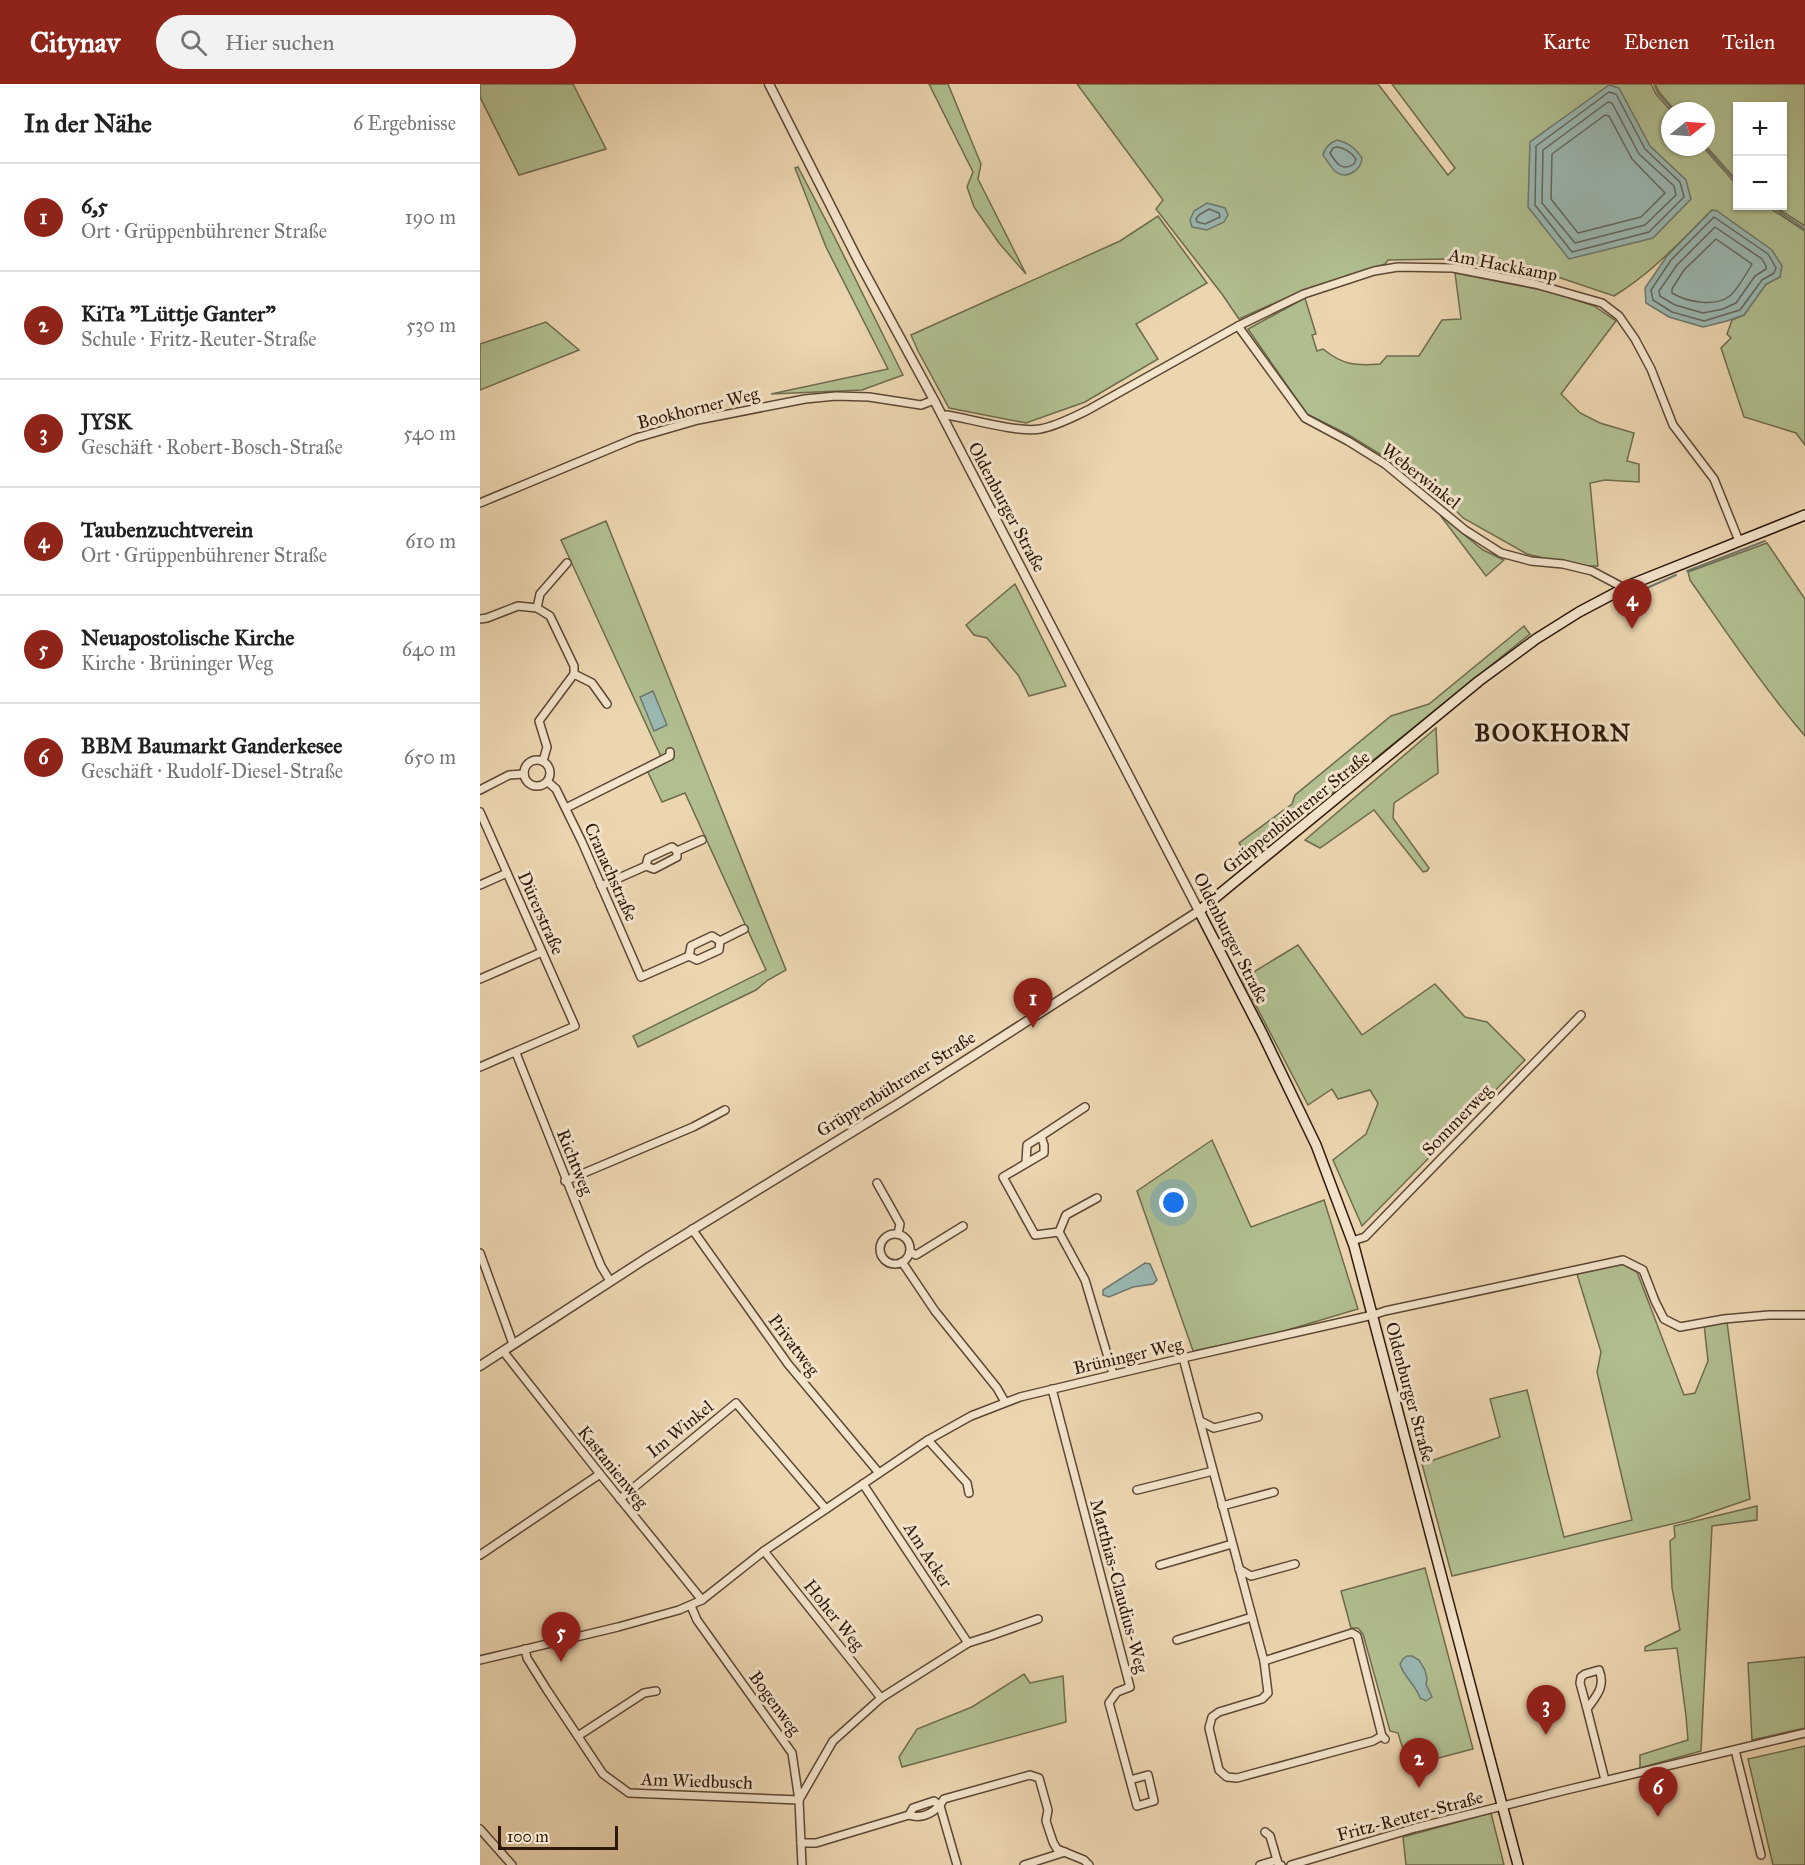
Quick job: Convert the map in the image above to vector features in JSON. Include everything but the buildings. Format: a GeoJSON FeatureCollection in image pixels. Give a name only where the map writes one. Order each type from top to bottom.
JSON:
{"type":"FeatureCollection","features":[{"type":"Feature","properties":{"kind":"main road","name":"Grüppenbührener Straße"},"geometry":{"type":"LineString","coordinates":[[1199,911],[1479,681],[1536,639],[1624,588],[1805,515]]}},
{"type":"Feature","properties":{"kind":"main road","name":"Oldenburger Straße"},"geometry":{"type":"LineString","coordinates":[[1199,911],[1312,1137],[1352,1241],[1518,1865]]}},
{"type":"Feature","properties":{"kind":"street","name":"Oldenburger Straße"},"geometry":{"type":"LineString","coordinates":[[769,84],[854,252],[942,416],[1199,911]]}},
{"type":"Feature","properties":{"kind":"street","name":"Am Hackkamp"},"geometry":{"type":"LineString","coordinates":[[942,416],[947,415],[1025,430],[1039,429],[1063,422],[1088,410],[1238,327],[1304,294],[1374,271],[1398,267],[1453,268],[1535,284],[1602,303],[1619,316],[1635,339],[1651,369],[1673,425],[1714,479],[1739,541]]}},
{"type":"Feature","properties":{"kind":"street","name":"Weberwinkel"},"geometry":{"type":"LineString","coordinates":[[1238,327],[1305,418],[1385,464],[1465,530],[1501,554],[1592,571],[1624,588]]}},
{"type":"Feature","properties":{"kind":"street","name":"Bookhorner Weg"},"geometry":{"type":"LineString","coordinates":[[480,502],[636,438],[698,420],[805,399],[836,396],[869,397],[921,405],[933,400]]}},
{"type":"Feature","properties":{"kind":"street"},"geometry":{"type":"LineString","coordinates":[[537,608],[540,594],[567,563]]}},
{"type":"Feature","properties":{"kind":"street"},"geometry":{"type":"LineString","coordinates":[[480,619],[518,606],[537,608],[550,616],[574,666],[574,674],[539,721],[547,747],[543,761]]}},
{"type":"Feature","properties":{"kind":"street"},"geometry":{"type":"LineString","coordinates":[[574,674],[592,683],[607,704]]}},
{"type":"Feature","properties":{"kind":"street"},"geometry":{"type":"LineString","coordinates":[[566,808],[670,756],[670,752]]}},
{"type":"Feature","properties":{"kind":"street"},"geometry":{"type":"LineString","coordinates":[[532,761],[543,761],[551,773],[545,785],[536,787],[527,782],[524,774],[526,766],[532,761]]}},
{"type":"Feature","properties":{"kind":"street"},"geometry":{"type":"LineString","coordinates":[[480,790],[509,775],[524,774]]}},
{"type":"Feature","properties":{"kind":"street","name":"Cranachstraße"},"geometry":{"type":"LineString","coordinates":[[548,782],[556,789],[566,808],[641,977],[689,956]]}},
{"type":"Feature","properties":{"kind":"street","name":"Dürerstraße"},"geometry":{"type":"LineString","coordinates":[[480,812],[575,1026],[516,1053]]}},
{"type":"Feature","properties":{"kind":"street"},"geometry":{"type":"LineString","coordinates":[[677,851],[702,840]]}},
{"type":"Feature","properties":{"kind":"street"},"geometry":{"type":"LineString","coordinates":[[646,866],[648,858],[672,847],[677,851]]}},
{"type":"Feature","properties":{"kind":"street"},"geometry":{"type":"LineString","coordinates":[[601,886],[646,866],[654,869],[677,857],[677,851]]}},
{"type":"Feature","properties":{"kind":"street"},"geometry":{"type":"LineString","coordinates":[[480,885],[507,873]]}},
{"type":"Feature","properties":{"kind":"street","name":"Grüppenbührener Straße"},"geometry":{"type":"LineString","coordinates":[[480,1366],[692,1229],[896,1105],[1199,911]]}},
{"type":"Feature","properties":{"kind":"street"},"geometry":{"type":"LineString","coordinates":[[720,941],[744,929]]}},
{"type":"Feature","properties":{"kind":"street"},"geometry":{"type":"LineString","coordinates":[[712,936],[720,941],[719,950],[697,960],[689,956],[691,946],[712,936]]}},
{"type":"Feature","properties":{"kind":"street"},"geometry":{"type":"LineString","coordinates":[[480,979],[542,952]]}},
{"type":"Feature","properties":{"kind":"street","name":"Sommerweg"},"geometry":{"type":"LineString","coordinates":[[1352,1241],[1365,1237],[1581,1016]]}},
{"type":"Feature","properties":{"kind":"street"},"geometry":{"type":"LineString","coordinates":[[480,1067],[516,1053]]}},
{"type":"Feature","properties":{"kind":"street","name":"Richtweg"},"geometry":{"type":"LineString","coordinates":[[516,1053],[601,1266],[610,1281]]}},
{"type":"Feature","properties":{"kind":"street"},"geometry":{"type":"LineString","coordinates":[[1026,1162],[1027,1145],[1085,1107]]}},
{"type":"Feature","properties":{"kind":"street"},"geometry":{"type":"LineString","coordinates":[[566,1181],[693,1127],[725,1110]]}},
{"type":"Feature","properties":{"kind":"street"},"geometry":{"type":"LineString","coordinates":[[1041,1136],[1044,1153],[1003,1177],[1035,1235],[1059,1232]]}},
{"type":"Feature","properties":{"kind":"street"},"geometry":{"type":"LineString","coordinates":[[877,1183],[900,1224],[898,1234]]}},
{"type":"Feature","properties":{"kind":"street"},"geometry":{"type":"LineString","coordinates":[[1059,1232],[1066,1215],[1097,1198]]}},
{"type":"Feature","properties":{"kind":"street"},"geometry":{"type":"LineString","coordinates":[[910,1252],[915,1255],[963,1226]]}},
{"type":"Feature","properties":{"kind":"street","name":"Privatweg"},"geometry":{"type":"LineString","coordinates":[[692,1229],[788,1364],[879,1473]]}},
{"type":"Feature","properties":{"kind":"street"},"geometry":{"type":"LineString","coordinates":[[1059,1232],[1085,1280],[1113,1374]]}},
{"type":"Feature","properties":{"kind":"street"},"geometry":{"type":"LineString","coordinates":[[898,1234],[908,1241],[910,1252],[902,1262],[889,1263],[882,1256],[880,1247],[888,1235],[898,1234]]}},
{"type":"Feature","properties":{"kind":"street"},"geometry":{"type":"LineString","coordinates":[[480,1253],[513,1344]]}},
{"type":"Feature","properties":{"kind":"street","name":"Brüninger Weg"},"geometry":{"type":"LineString","coordinates":[[480,1660],[618,1627],[691,1606],[702,1600],[764,1551],[928,1440],[971,1416],[1005,1402],[1052,1389],[1385,1311],[1623,1260],[1642,1270],[1664,1319],[1680,1327],[1768,1314],[1805,1315]]}},
{"type":"Feature","properties":{"kind":"street"},"geometry":{"type":"LineString","coordinates":[[902,1262],[935,1311],[997,1388],[1005,1402]]}},
{"type":"Feature","properties":{"kind":"street","name":"Kastanienweg"},"geometry":{"type":"LineString","coordinates":[[503,1351],[702,1600]]}},
{"type":"Feature","properties":{"kind":"street"},"geometry":{"type":"LineString","coordinates":[[1183,1358],[1264,1661],[1268,1693],[1262,1700],[1219,1712],[1212,1717],[1209,1728],[1219,1770],[1227,1777],[1237,1778],[1383,1738],[1356,1636],[1352,1633],[1264,1661]]}},
{"type":"Feature","properties":{"kind":"street","name":"Matthias-Claudius-Weg"},"geometry":{"type":"LineString","coordinates":[[1052,1389],[1130,1687],[1118,1692],[1109,1702],[1137,1806],[1154,1801],[1148,1774],[1130,1779]]}},
{"type":"Feature","properties":{"kind":"street","name":"Im Winkel"},"geometry":{"type":"LineString","coordinates":[[620,1499],[736,1403],[826,1509]]}},
{"type":"Feature","properties":{"kind":"street"},"geometry":{"type":"LineString","coordinates":[[1200,1421],[1214,1428],[1258,1417]]}},
{"type":"Feature","properties":{"kind":"street"},"geometry":{"type":"LineString","coordinates":[[1206,1440],[1214,1428]]}},
{"type":"Feature","properties":{"kind":"street"},"geometry":{"type":"LineString","coordinates":[[928,1440],[967,1483],[969,1493]]}},
{"type":"Feature","properties":{"kind":"street"},"geometry":{"type":"LineString","coordinates":[[1137,1490],[1213,1471]]}},
{"type":"Feature","properties":{"kind":"street"},"geometry":{"type":"LineString","coordinates":[[480,1555],[600,1474]]}},
{"type":"Feature","properties":{"kind":"street","name":"Am Acker"},"geometry":{"type":"LineString","coordinates":[[863,1484],[968,1643]]}},
{"type":"Feature","properties":{"kind":"street"},"geometry":{"type":"LineString","coordinates":[[1222,1506],[1275,1492]]}},
{"type":"Feature","properties":{"kind":"street"},"geometry":{"type":"LineString","coordinates":[[1160,1565],[1232,1544]]}},
{"type":"Feature","properties":{"kind":"street","name":"Hoher Weg"},"geometry":{"type":"LineString","coordinates":[[764,1551],[881,1698]]}},
{"type":"Feature","properties":{"kind":"street"},"geometry":{"type":"LineString","coordinates":[[1244,1588],[1251,1576],[1295,1564]]}},
{"type":"Feature","properties":{"kind":"street"},"geometry":{"type":"LineString","coordinates":[[1239,1569],[1251,1576]]}},
{"type":"Feature","properties":{"kind":"street","name":"Bogenweg"},"geometry":{"type":"LineString","coordinates":[[691,1606],[697,1620],[792,1753],[799,1800],[802,1865]]}},
{"type":"Feature","properties":{"kind":"street"},"geometry":{"type":"LineString","coordinates":[[1177,1640],[1252,1617]]}},
{"type":"Feature","properties":{"kind":"street"},"geometry":{"type":"LineString","coordinates":[[799,1800],[833,1741],[881,1698],[968,1643],[1038,1618]]}},
{"type":"Feature","properties":{"kind":"street","name":"Am Wiedbusch"},"geometry":{"type":"LineString","coordinates":[[525,1649],[527,1658],[603,1774],[629,1793],[799,1800]]}},
{"type":"Feature","properties":{"kind":"street"},"geometry":{"type":"LineString","coordinates":[[1587,1709],[1603,1683],[1599,1670],[1585,1674],[1581,1677],[1580,1683],[1605,1780]]}},
{"type":"Feature","properties":{"kind":"street"},"geometry":{"type":"LineString","coordinates":[[578,1736],[644,1693],[656,1691]]}},
{"type":"Feature","properties":{"kind":"street","name":"Fritz-Reuter-Straße"},"geometry":{"type":"LineString","coordinates":[[1291,1865],[1414,1828],[1805,1733]]}},
{"type":"Feature","properties":{"kind":"street"},"geometry":{"type":"LineString","coordinates":[[1735,1750],[1761,1855]]}},
{"type":"Feature","properties":{"kind":"street"},"geometry":{"type":"LineString","coordinates":[[940,1806],[944,1799],[1030,1774],[1040,1778],[1048,1810],[1046,1821],[1053,1842],[1058,1849],[1084,1860],[1089,1865]]}},
{"type":"Feature","properties":{"kind":"street"},"geometry":{"type":"LineString","coordinates":[[801,1843],[816,1843],[909,1815],[913,1808],[933,1801],[940,1806],[957,1865]]}},
{"type":"Feature","properties":{"kind":"street"},"geometry":{"type":"LineString","coordinates":[[480,1829],[512,1865]]}},
{"type":"Feature","properties":{"kind":"street"},"geometry":{"type":"LineString","coordinates":[[1260,1865],[1279,1862],[1270,1836],[1265,1832]]}},
{"type":"Feature","properties":{"kind":"street"},"geometry":{"type":"LineString","coordinates":[[1024,1865],[1065,1852]]}},
{"type":"Feature","properties":{"kind":"green space"},"geometry":{"type":"Polygon","coordinates":[[[480,84],[573,84],[606,149],[519,175],[480,97],[480,84]]]}},
{"type":"Feature","properties":{"kind":"green space"},"geometry":{"type":"Polygon","coordinates":[[[929,84],[948,84],[981,164],[978,179],[1026,274],[999,243],[974,207],[967,187],[973,172],[929,84]]]}},
{"type":"Feature","properties":{"kind":"green space"},"geometry":{"type":"Polygon","coordinates":[[[1077,84],[1378,84],[1448,175],[1455,168],[1392,84],[1651,84],[1663,102],[1661,102],[1661,156],[1711,156],[1733,181],[1733,210],[1773,210],[1805,231],[1805,445],[1796,433],[1744,417],[1721,348],[1731,338],[1727,334],[1732,320],[1744,315],[1766,284],[1780,277],[1712,210],[1654,267],[1614,296],[1555,276],[1447,259],[1388,260],[1385,264],[1303,290],[1239,319],[1156,209],[1163,200],[1077,84]]]}},
{"type":"Feature","properties":{"kind":"green space"},"geometry":{"type":"Polygon","coordinates":[[[1655,84],[1805,84],[1805,226],[1780,210],[1787,210],[1787,102],[1733,102],[1733,176],[1715,156],[1715,102],[1667,102],[1655,84]]]}},
{"type":"Feature","properties":{"kind":"green space"},"geometry":{"type":"Polygon","coordinates":[[[798,167],[903,375],[862,390],[771,394],[888,369],[826,247],[795,168],[798,167]]]}},
{"type":"Feature","properties":{"kind":"green space"},"geometry":{"type":"Polygon","coordinates":[[[1158,216],[1207,283],[1136,324],[1158,359],[1085,402],[1026,423],[949,408],[911,335],[1120,241],[1158,216]]]}},
{"type":"Feature","properties":{"kind":"green space"},"geometry":{"type":"Polygon","coordinates":[[[1455,273],[1552,292],[1594,306],[1616,321],[1561,394],[1580,413],[1600,423],[1634,433],[1627,461],[1639,464],[1639,482],[1605,480],[1590,483],[1598,566],[1576,566],[1527,554],[1463,518],[1436,490],[1421,479],[1347,434],[1307,414],[1248,329],[1305,298],[1316,334],[1312,335],[1317,351],[1323,349],[1343,361],[1363,365],[1380,364],[1387,356],[1419,356],[1442,320],[1461,319],[1455,273]]]}},
{"type":"Feature","properties":{"kind":"green space"},"geometry":{"type":"Polygon","coordinates":[[[546,322],[579,350],[480,390],[480,344],[546,322]]]}},
{"type":"Feature","properties":{"kind":"green space"},"geometry":{"type":"Polygon","coordinates":[[[1440,515],[1483,550],[1504,560],[1486,576],[1440,515]]]}},
{"type":"Feature","properties":{"kind":"green space"},"geometry":{"type":"Polygon","coordinates":[[[606,521],[786,970],[756,990],[638,1047],[633,1036],[766,970],[685,793],[662,802],[647,770],[663,761],[561,540],[606,521]]]}},
{"type":"Feature","properties":{"kind":"green space"},"geometry":{"type":"Polygon","coordinates":[[[1767,543],[1805,599],[1805,736],[1746,660],[1690,580],[1688,572],[1767,543]]]}},
{"type":"Feature","properties":{"kind":"green space"},"geometry":{"type":"Polygon","coordinates":[[[1015,584],[1066,686],[1029,696],[1018,675],[987,638],[974,635],[966,625],[1015,584]]]}},
{"type":"Feature","properties":{"kind":"green space"},"geometry":{"type":"Polygon","coordinates":[[[1524,626],[1530,634],[1250,859],[1239,843],[1292,804],[1295,795],[1391,716],[1429,704],[1524,626]]]}},
{"type":"Feature","properties":{"kind":"green space"},"geometry":{"type":"Polygon","coordinates":[[[1436,728],[1438,773],[1394,803],[1393,818],[1429,868],[1427,871],[1423,872],[1374,810],[1320,848],[1305,840],[1436,728]]]}},
{"type":"Feature","properties":{"kind":"green space"},"geometry":{"type":"Polygon","coordinates":[[[1298,945],[1362,1035],[1435,984],[1465,1017],[1487,1022],[1525,1060],[1362,1226],[1333,1160],[1366,1134],[1378,1103],[1370,1090],[1338,1099],[1332,1089],[1308,1105],[1242,979],[1298,945]]]}},
{"type":"Feature","properties":{"kind":"green space"},"geometry":{"type":"Polygon","coordinates":[[[1212,1140],[1251,1227],[1324,1200],[1358,1309],[1274,1334],[1193,1351],[1137,1191],[1212,1140]]]}},
{"type":"Feature","properties":{"kind":"green space"},"geometry":{"type":"Polygon","coordinates":[[[1623,1264],[1637,1272],[1684,1395],[1695,1393],[1708,1361],[1704,1324],[1727,1322],[1750,1499],[1689,1520],[1452,1576],[1422,1464],[1500,1437],[1490,1399],[1527,1390],[1564,1537],[1632,1520],[1597,1372],[1601,1352],[1577,1274],[1623,1264]]]}},
{"type":"Feature","properties":{"kind":"green space"},"geometry":{"type":"Polygon","coordinates":[[[1757,1506],[1757,1520],[1712,1526],[1701,1751],[1640,1768],[1640,1755],[1688,1740],[1677,1648],[1645,1651],[1645,1647],[1680,1630],[1672,1588],[1670,1541],[1675,1537],[1674,1526],[1757,1506]]]}},
{"type":"Feature","properties":{"kind":"green space"},"geometry":{"type":"Polygon","coordinates":[[[1425,1568],[1473,1749],[1408,1766],[1398,1733],[1390,1731],[1363,1634],[1358,1628],[1351,1628],[1341,1591],[1425,1568]]]}},
{"type":"Feature","properties":{"kind":"green space"},"geometry":{"type":"Polygon","coordinates":[[[1805,1657],[1805,1728],[1752,1740],[1748,1663],[1805,1657]]]}},
{"type":"Feature","properties":{"kind":"green space"},"geometry":{"type":"Polygon","coordinates":[[[1024,1674],[1030,1683],[1063,1676],[1066,1722],[902,1767],[899,1757],[917,1729],[972,1707],[1024,1674]]]}},
{"type":"Feature","properties":{"kind":"green space"},"geometry":{"type":"Polygon","coordinates":[[[1805,1746],[1805,1865],[1773,1865],[1748,1759],[1805,1746]]]}},
{"type":"Feature","properties":{"kind":"green space"},"geometry":{"type":"Polygon","coordinates":[[[1491,1813],[1504,1865],[1406,1865],[1403,1837],[1491,1813]]]}},
{"type":"Feature","properties":{"kind":"water"},"geometry":{"type":"Polygon","coordinates":[[[1609,85],[1619,88],[1650,146],[1686,180],[1691,199],[1653,238],[1569,259],[1528,207],[1530,142],[1609,85]]]}},
{"type":"Feature","properties":{"kind":"water"},"geometry":{"type":"Polygon","coordinates":[[[1337,140],[1351,146],[1362,158],[1353,173],[1345,175],[1336,172],[1323,155],[1328,146],[1337,140]]]}},
{"type":"Feature","properties":{"kind":"water"},"geometry":{"type":"Polygon","coordinates":[[[1207,203],[1225,208],[1228,215],[1224,222],[1207,230],[1192,227],[1190,220],[1194,211],[1207,203]]]}},
{"type":"Feature","properties":{"kind":"water"},"geometry":{"type":"Polygon","coordinates":[[[1712,210],[1717,211],[1772,250],[1782,266],[1780,277],[1766,284],[1744,315],[1703,327],[1669,317],[1646,303],[1645,288],[1667,256],[1712,210]]]}},
{"type":"Feature","properties":{"kind":"water"},"geometry":{"type":"Polygon","coordinates":[[[653,691],[667,725],[654,731],[640,697],[653,691]]]}},
{"type":"Feature","properties":{"kind":"water"},"geometry":{"type":"Polygon","coordinates":[[[1145,1263],[1150,1264],[1157,1280],[1153,1284],[1133,1287],[1109,1297],[1103,1295],[1103,1290],[1145,1263]]]}},
{"type":"Feature","properties":{"kind":"water"},"geometry":{"type":"Polygon","coordinates":[[[1407,1656],[1419,1660],[1425,1670],[1426,1684],[1432,1697],[1426,1701],[1420,1698],[1400,1664],[1407,1656]]]}},
{"type":"Feature","properties":{"kind":"waterway"},"geometry":{"type":"LineString","coordinates":[[1654,84],[1666,102]]}},
{"type":"Feature","properties":{"kind":"waterway"},"geometry":{"type":"LineString","coordinates":[[1713,156],[1733,178]]}},
{"type":"Feature","properties":{"kind":"waterway"},"geometry":{"type":"LineString","coordinates":[[1777,210],[1805,229]]}},
{"type":"Feature","properties":{"kind":"waterway"},"geometry":{"type":"LineString","coordinates":[[1687,571],[1765,541]]}},
{"type":"Feature","properties":{"kind":"waterway"},"geometry":{"type":"LineString","coordinates":[[1629,596],[1676,575]]}},
{"type":"Feature","properties":{"kind":"place","name":"Taubenzuchtverein"},"geometry":{"type":"Point","coordinates":[1632,629]}},
{"type":"Feature","properties":{"kind":"place","name":"6,5"},"geometry":{"type":"Point","coordinates":[1033,1028]}},
{"type":"Feature","properties":{"kind":"place","name":"Neuapostolische Kirche"},"geometry":{"type":"Point","coordinates":[561,1662]}},
{"type":"Feature","properties":{"kind":"place","name":"JYSK"},"geometry":{"type":"Point","coordinates":[1546,1735]}},
{"type":"Feature","properties":{"kind":"place","name":"KiTa \"Lüttje Ganter\""},"geometry":{"type":"Point","coordinates":[1419,1788]}},
{"type":"Feature","properties":{"kind":"place","name":"BBM Baumarkt Ganderkesee"},"geometry":{"type":"Point","coordinates":[1658,1817]}},
{"type":"Feature","properties":{"kind":"district","name":"BOOKHORN"},"geometry":{"type":"Point","coordinates":[1553,733]}}]}
